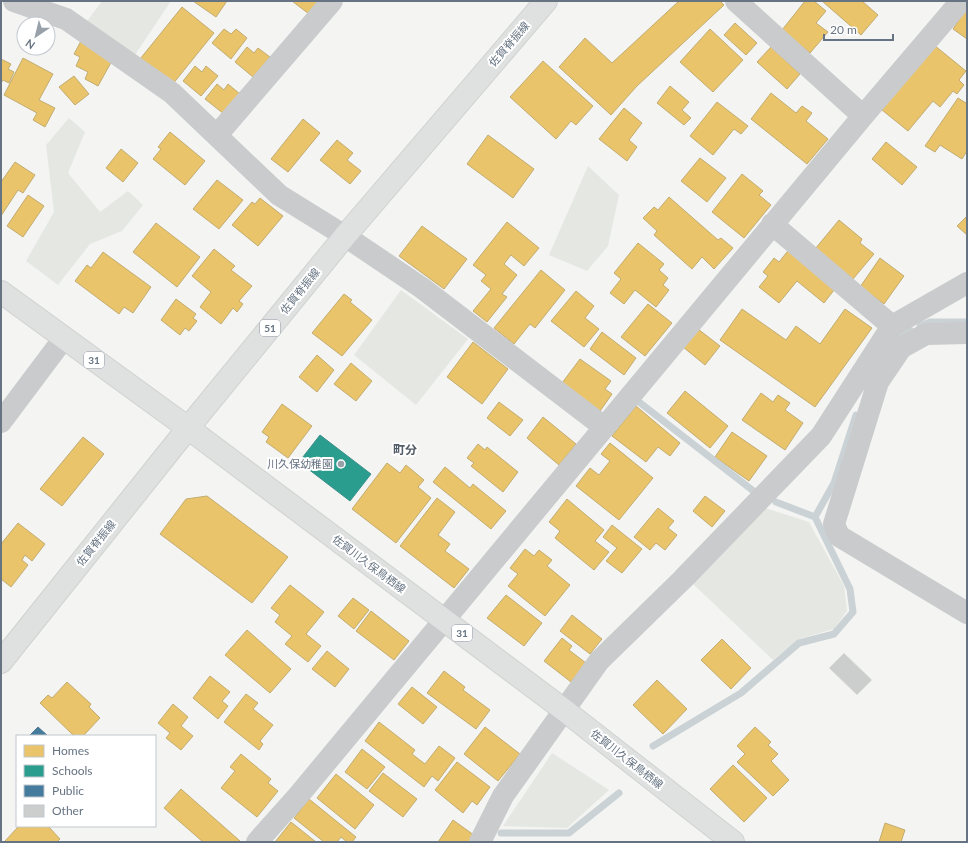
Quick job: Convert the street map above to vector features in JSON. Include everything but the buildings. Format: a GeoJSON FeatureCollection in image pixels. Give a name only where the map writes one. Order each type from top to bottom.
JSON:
{"type":"FeatureCollection","features":[{"type":"Feature","properties":{"kind":"main road","name":"佐賀脊振線"},"geometry":{"type":"LineString","coordinates":[[1,662],[188,428],[345,236],[546,1]]}},
{"type":"Feature","properties":{"kind":"main road","name":"佐賀川久保鳥栖線"},"geometry":{"type":"LineString","coordinates":[[1,292],[188,428],[564,710],[732,842]]}},
{"type":"Feature","properties":{"kind":"street"},"geometry":{"type":"LineString","coordinates":[[14,1],[66,19],[172,93],[279,195],[345,236],[422,288],[604,427]]}},
{"type":"Feature","properties":{"kind":"street"},"geometry":{"type":"LineString","coordinates":[[216,136],[332,1]]}},
{"type":"Feature","properties":{"kind":"street"},"geometry":{"type":"LineString","coordinates":[[736,1],[863,116]]}},
{"type":"Feature","properties":{"kind":"street"},"geometry":{"type":"LineString","coordinates":[[257,842],[303,790],[772,224],[961,1]]}},
{"type":"Feature","properties":{"kind":"street"},"geometry":{"type":"LineString","coordinates":[[772,224],[892,326]]}},
{"type":"Feature","properties":{"kind":"street"},"geometry":{"type":"LineString","coordinates":[[480,842],[503,796],[599,661],[683,579],[821,436],[892,326],[967,283]]}},
{"type":"Feature","properties":{"kind":"street"},"geometry":{"type":"LineString","coordinates":[[967,333],[926,334],[901,348],[878,382],[834,524],[839,536],[967,613]]}},
{"type":"Feature","properties":{"kind":"street"},"geometry":{"type":"LineString","coordinates":[[1,422],[64,338]]}},
{"type":"Feature","properties":{"kind":"shaded area"},"geometry":{"type":"Polygon","coordinates":[[[102,1],[171,1],[133,58],[85,24],[102,1]]]}},
{"type":"Feature","properties":{"kind":"shaded area"},"geometry":{"type":"Polygon","coordinates":[[[69,118],[85,132],[68,173],[100,212],[128,191],[143,205],[122,231],[90,244],[58,285],[26,261],[54,212],[46,145],[69,118]]]}},
{"type":"Feature","properties":{"kind":"shaded area"},"geometry":{"type":"Polygon","coordinates":[[[588,166],[619,195],[608,246],[587,271],[549,255],[588,166]]]}},
{"type":"Feature","properties":{"kind":"shaded area"},"geometry":{"type":"Polygon","coordinates":[[[401,290],[468,339],[416,405],[354,355],[401,290]]]}},
{"type":"Feature","properties":{"kind":"shaded area"},"geometry":{"type":"Polygon","coordinates":[[[762,507],[809,522],[844,586],[847,611],[834,629],[799,639],[773,660],[690,581],[762,507]]]}},
{"type":"Feature","properties":{"kind":"shaded area"},"geometry":{"type":"Polygon","coordinates":[[[552,753],[609,790],[567,828],[503,826],[552,753]]]}},
{"type":"Feature","properties":{"kind":"waterway"},"geometry":{"type":"LineString","coordinates":[[920,326],[930,322],[967,322]]}},
{"type":"Feature","properties":{"kind":"waterway"},"geometry":{"type":"LineString","coordinates":[[893,345],[899,336],[911,331]]}},
{"type":"Feature","properties":{"kind":"waterway"},"geometry":{"type":"LineString","coordinates":[[639,402],[756,493]]}},
{"type":"Feature","properties":{"kind":"waterway"},"geometry":{"type":"LineString","coordinates":[[653,746],[741,693],[799,643],[834,634],[853,612],[850,589],[815,517],[834,483],[856,415]]}},
{"type":"Feature","properties":{"kind":"waterway"},"geometry":{"type":"LineString","coordinates":[[776,502],[815,517]]}},
{"type":"Feature","properties":{"kind":"waterway"},"geometry":{"type":"LineString","coordinates":[[501,833],[569,833],[619,793]]}},
{"type":"Feature","properties":{"kind":"place","name":"川久保幼稚園"},"geometry":{"type":"Point","coordinates":[341,464]}},
{"type":"Feature","properties":{"kind":"district","name":"町分"},"geometry":{"type":"Point","coordinates":[405,450]}}]}
